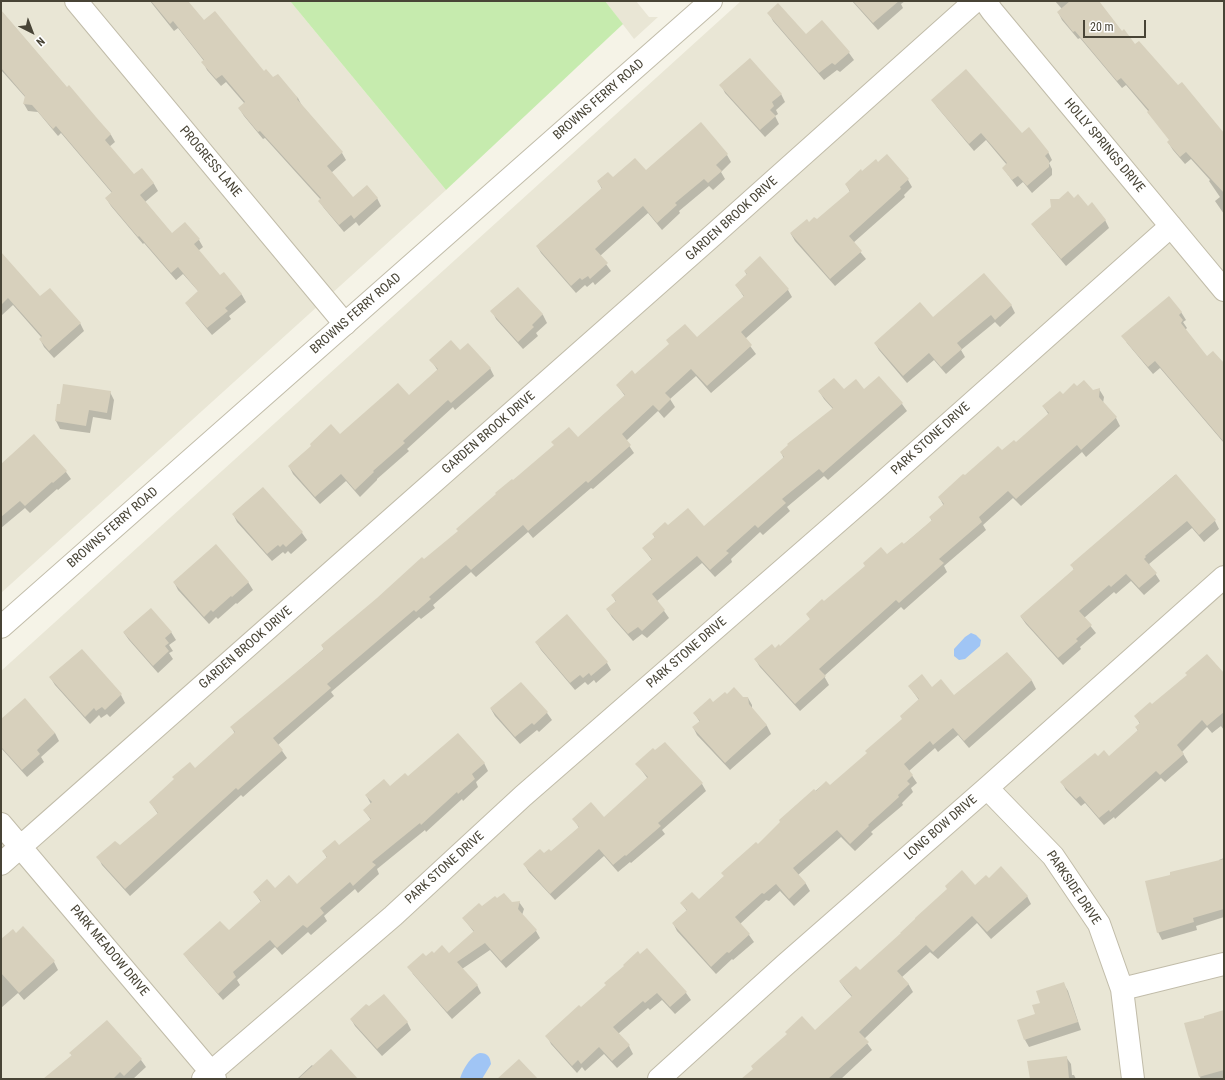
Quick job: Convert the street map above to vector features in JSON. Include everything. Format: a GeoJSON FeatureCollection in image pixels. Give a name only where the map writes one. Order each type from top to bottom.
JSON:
{"type":"FeatureCollection","features":[{"type":"Feature","properties":{"kind":"street","name":"PROGRESS LANE"},"geometry":{"type":"LineString","coordinates":[[76,1],[345,324]]}},
{"type":"Feature","properties":{"kind":"street","name":"BROWNS FERRY ROAD"},"geometry":{"type":"LineString","coordinates":[[1,627],[711,1]]}},
{"type":"Feature","properties":{"kind":"street","name":"GARDEN BROOK DRIVE"},"geometry":{"type":"LineString","coordinates":[[1,864],[712,236],[975,1]]}},
{"type":"Feature","properties":{"kind":"street","name":"HOLLY SPRINGS DRIVE"},"geometry":{"type":"LineString","coordinates":[[985,1],[1224,290]]}},
{"type":"Feature","properties":{"kind":"street","name":"PARK STONE DRIVE"},"geometry":{"type":"LineString","coordinates":[[210,1077],[393,916],[523,796],[872,492],[1171,226]]}},
{"type":"Feature","properties":{"kind":"street","name":"LONG BOW DRIVE"},"geometry":{"type":"LineString","coordinates":[[659,1079],[785,965],[1224,577]]}},
{"type":"Feature","properties":{"kind":"street","name":"PARKSIDE DRIVE"},"geometry":{"type":"LineString","coordinates":[[987,788],[1053,856],[1099,924],[1122,989],[1133,1079]]}},
{"type":"Feature","properties":{"kind":"street","name":"PARK MEADOW DRIVE"},"geometry":{"type":"LineString","coordinates":[[1,824],[210,1077]]}},
{"type":"Feature","properties":{"kind":"street"},"geometry":{"type":"LineString","coordinates":[[1122,989],[1224,964]]}},
{"type":"Feature","properties":{"kind":"shaded area"},"geometry":{"type":"Polygon","coordinates":[[[1,1],[290,1],[446,190],[1,593],[1,1]]]}},
{"type":"Feature","properties":{"kind":"shaded area"},"geometry":{"type":"Polygon","coordinates":[[[605,1],[636,1],[649,17],[658,17],[634,39],[605,1]]]}},
{"type":"Feature","properties":{"kind":"shaded area"},"geometry":{"type":"Polygon","coordinates":[[[741,1],[1224,1],[1224,1079],[1,1079],[1,671],[741,1]]]}},
{"type":"Feature","properties":{"kind":"green space"},"geometry":{"type":"Polygon","coordinates":[[[290,1],[605,1],[623,24],[446,190],[290,1]]]}},
{"type":"Feature","properties":{"kind":"water"},"geometry":{"type":"Polygon","coordinates":[[[971,633],[976,635],[981,640],[980,646],[965,659],[959,660],[954,656],[954,649],[971,633]]]}},
{"type":"Feature","properties":{"kind":"water"},"geometry":{"type":"Polygon","coordinates":[[[480,1053],[488,1056],[491,1064],[482,1079],[460,1079],[470,1060],[480,1053]]]}},
{"type":"Feature","properties":{"kind":"building"},"geometry":{"type":"Polygon","coordinates":[[[151,1],[188,1],[204,20],[215,11],[264,71],[266,69],[273,77],[278,74],[298,98],[297,99],[343,152],[327,166],[353,197],[367,185],[378,198],[354,219],[351,215],[339,225],[318,201],[321,198],[260,131],[258,132],[238,108],[245,102],[222,75],[216,79],[201,62],[204,60],[173,21],[170,24],[151,1]]]}},
{"type":"Feature","properties":{"kind":"building"},"geometry":{"type":"Polygon","coordinates":[[[853,1],[899,1],[873,23],[853,1]]]}},
{"type":"Feature","properties":{"kind":"building"},"geometry":{"type":"Polygon","coordinates":[[[1070,1],[1099,1],[1122,31],[1124,29],[1135,44],[1139,41],[1178,85],[1182,82],[1224,133],[1224,193],[1186,152],[1180,157],[1167,142],[1169,140],[1147,112],[1149,110],[1121,78],[1117,81],[1075,31],[1073,32],[1057,12],[1070,1]]]}},
{"type":"Feature","properties":{"kind":"building"},"geometry":{"type":"Polygon","coordinates":[[[778,3],[806,34],[822,20],[850,52],[835,65],[832,63],[819,73],[767,13],[778,3]]]}},
{"type":"Feature","properties":{"kind":"building"},"geometry":{"type":"Polygon","coordinates":[[[1,10],[67,87],[69,85],[111,134],[105,140],[134,174],[142,168],[154,183],[140,195],[172,233],[185,222],[200,239],[194,244],[220,275],[224,272],[242,294],[225,308],[228,311],[207,328],[185,303],[198,291],[178,267],[171,273],[139,236],[138,237],[105,198],[112,192],[56,126],[53,129],[32,105],[23,104],[25,96],[1,68],[1,10]]]}},
{"type":"Feature","properties":{"kind":"building"},"geometry":{"type":"Polygon","coordinates":[[[750,58],[782,94],[772,102],[774,106],[770,110],[776,116],[760,130],[719,85],[750,58]]]}},
{"type":"Feature","properties":{"kind":"building"},"geometry":{"type":"Polygon","coordinates":[[[966,69],[1022,133],[1029,127],[1049,152],[1045,156],[1049,161],[1049,167],[1027,186],[1018,176],[1012,180],[1002,168],[1007,163],[981,133],[969,144],[931,100],[966,69]]]}},
{"type":"Feature","properties":{"kind":"building"},"geometry":{"type":"Polygon","coordinates":[[[701,122],[728,154],[716,165],[722,171],[708,183],[704,179],[675,203],[677,205],[657,223],[643,206],[595,249],[608,263],[590,279],[588,276],[582,280],[580,278],[571,286],[536,246],[602,188],[597,181],[608,172],[613,177],[635,158],[646,170],[701,122]]]}},
{"type":"Feature","properties":{"kind":"building"},"geometry":{"type":"Polygon","coordinates":[[[887,154],[909,179],[900,187],[901,189],[849,236],[862,251],[830,279],[790,233],[807,219],[809,222],[814,217],[817,219],[850,191],[845,184],[861,169],[862,171],[876,159],[878,162],[887,154]]]}},
{"type":"Feature","properties":{"kind":"building"},"geometry":{"type":"Polygon","coordinates":[[[1068,191],[1074,198],[1078,194],[1088,206],[1092,202],[1106,220],[1061,259],[1031,224],[1051,207],[1050,199],[1059,199],[1068,191]]]}},
{"type":"Feature","properties":{"kind":"building"},"geometry":{"type":"Polygon","coordinates":[[[1,252],[40,296],[50,288],[81,323],[49,351],[39,339],[42,336],[8,298],[1,305],[1,252]]]}},
{"type":"Feature","properties":{"kind":"building"},"geometry":{"type":"Polygon","coordinates":[[[760,256],[789,289],[741,332],[752,345],[707,386],[691,369],[665,393],[671,399],[659,411],[653,405],[622,434],[631,445],[588,483],[586,481],[528,531],[523,525],[471,570],[466,565],[429,597],[431,599],[416,612],[414,610],[327,684],[331,688],[273,738],[283,750],[238,790],[236,788],[125,889],[96,857],[115,841],[120,845],[158,813],[149,802],[174,779],[172,777],[190,762],[195,768],[235,732],[230,727],[324,649],[321,645],[377,598],[422,557],[424,559],[458,531],[456,529],[496,494],[495,493],[512,479],[513,480],[554,445],[551,442],[569,427],[578,437],[625,395],[616,385],[632,370],[635,374],[669,344],[666,340],[685,324],[697,337],[744,296],[735,285],[747,274],[744,271],[760,256]]]}},
{"type":"Feature","properties":{"kind":"building"},"geometry":{"type":"Polygon","coordinates":[[[984,273],[1012,305],[995,320],[991,315],[957,343],[962,349],[941,367],[929,353],[903,376],[874,343],[920,302],[933,317],[984,273]]]}},
{"type":"Feature","properties":{"kind":"building"},"geometry":{"type":"Polygon","coordinates":[[[518,287],[543,314],[532,325],[534,327],[518,342],[490,311],[518,287]]]}},
{"type":"Feature","properties":{"kind":"building"},"geometry":{"type":"Polygon","coordinates":[[[1169,296],[1182,312],[1179,315],[1183,320],[1181,323],[1207,356],[1213,351],[1224,363],[1224,442],[1155,361],[1148,367],[1121,336],[1169,296]]]}},
{"type":"Feature","properties":{"kind":"building"},"geometry":{"type":"Polygon","coordinates":[[[451,340],[460,350],[468,343],[491,368],[451,403],[448,400],[403,441],[405,443],[373,471],[374,472],[355,490],[341,474],[315,497],[288,466],[311,446],[310,444],[331,424],[340,434],[398,383],[409,395],[438,369],[429,360],[451,340]]]}},
{"type":"Feature","properties":{"kind":"building"},"geometry":{"type":"Polygon","coordinates":[[[879,376],[903,403],[823,473],[819,469],[782,499],[786,503],[758,528],[755,525],[726,551],[729,553],[710,570],[697,556],[652,594],[665,610],[642,631],[638,627],[628,634],[606,609],[616,601],[611,595],[652,559],[642,548],[655,537],[652,534],[665,522],[668,525],[688,508],[704,526],[784,457],[780,452],[788,445],[787,444],[833,408],[818,391],[834,378],[844,389],[856,379],[864,389],[879,376]]]}},
{"type":"Feature","properties":{"kind":"building"},"geometry":{"type":"Polygon","coordinates":[[[1084,380],[1093,390],[1100,388],[1099,397],[1117,417],[1081,450],[1077,445],[1016,499],[1008,491],[979,517],[982,522],[939,559],[944,563],[899,603],[896,600],[819,669],[826,676],[795,704],[754,659],[772,644],[775,648],[779,644],[780,646],[810,619],[806,614],[822,599],[824,601],[865,566],[863,563],[881,547],[887,554],[902,542],[904,544],[932,520],[929,517],[944,504],[938,497],[963,474],[965,475],[998,446],[1002,450],[1014,440],[1016,442],[1049,413],[1042,406],[1060,391],[1063,394],[1074,383],[1077,386],[1084,380]]]}},
{"type":"Feature","properties":{"kind":"building"},"geometry":{"type":"Polygon","coordinates":[[[63,384],[111,391],[107,413],[89,410],[86,426],[55,421],[57,404],[60,404],[63,384]]]}},
{"type":"Feature","properties":{"kind":"building"},"geometry":{"type":"Polygon","coordinates":[[[34,434],[67,471],[25,506],[20,501],[1,517],[1,464],[34,434]]]}},
{"type":"Feature","properties":{"kind":"building"},"geometry":{"type":"Polygon","coordinates":[[[1176,474],[1216,520],[1199,535],[1187,521],[1145,556],[1146,557],[1144,559],[1157,573],[1139,588],[1126,574],[1111,587],[1109,585],[1079,611],[1092,625],[1076,639],[1078,641],[1058,658],[1020,616],[1074,569],[1070,565],[1176,474]]]}},
{"type":"Feature","properties":{"kind":"building"},"geometry":{"type":"Polygon","coordinates":[[[263,487],[303,532],[286,547],[283,544],[280,547],[278,545],[267,554],[232,514],[263,487]]]}},
{"type":"Feature","properties":{"kind":"building"},"geometry":{"type":"Polygon","coordinates":[[[216,544],[249,582],[213,612],[211,610],[204,617],[173,582],[216,544]]]}},
{"type":"Feature","properties":{"kind":"building"},"geometry":{"type":"Polygon","coordinates":[[[151,608],[172,632],[165,638],[169,643],[165,646],[169,651],[153,666],[123,632],[151,608]]]}},
{"type":"Feature","properties":{"kind":"building"},"geometry":{"type":"Polygon","coordinates":[[[567,614],[608,662],[591,676],[589,673],[583,678],[580,675],[570,683],[535,642],[567,614]]]}},
{"type":"Feature","properties":{"kind":"building"},"geometry":{"type":"Polygon","coordinates":[[[82,649],[122,694],[105,710],[102,707],[96,711],[94,708],[85,717],[49,677],[82,649]]]}},
{"type":"Feature","properties":{"kind":"building"},"geometry":{"type":"Polygon","coordinates":[[[1007,652],[1032,680],[964,741],[953,728],[933,745],[930,741],[904,764],[913,775],[907,781],[910,784],[898,795],[899,797],[868,825],[869,826],[850,844],[837,830],[793,868],[806,883],[789,899],[776,884],[764,894],[762,893],[735,917],[750,934],[711,967],[672,923],[687,910],[680,903],[692,892],[699,899],[724,876],[721,873],[756,842],[758,844],[780,822],[779,820],[814,789],[816,791],[826,781],[830,785],[867,753],[865,751],[902,719],[900,716],[919,699],[908,686],[922,674],[932,687],[941,679],[954,695],[1007,652]]]}},
{"type":"Feature","properties":{"kind":"building"},"geometry":{"type":"Polygon","coordinates":[[[1207,654],[1224,673],[1224,712],[1207,726],[1202,720],[1177,745],[1184,754],[1160,775],[1156,771],[1110,812],[1109,810],[1099,818],[1080,796],[1076,799],[1060,782],[1095,753],[1098,756],[1104,750],[1109,756],[1138,730],[1135,727],[1140,723],[1134,716],[1150,702],[1152,704],[1187,675],[1185,673],[1207,654]]]}},
{"type":"Feature","properties":{"kind":"building"},"geometry":{"type":"Polygon","coordinates":[[[521,682],[548,712],[534,725],[532,723],[515,737],[490,708],[521,682]]]}},
{"type":"Feature","properties":{"kind":"building"},"geometry":{"type":"Polygon","coordinates":[[[734,687],[743,697],[748,697],[749,704],[767,725],[725,763],[692,727],[700,721],[693,713],[710,698],[713,702],[725,692],[727,694],[734,687]]]}},
{"type":"Feature","properties":{"kind":"building"},"geometry":{"type":"Polygon","coordinates":[[[25,698],[55,733],[37,750],[40,754],[22,770],[1,747],[1,719],[25,698]]]}},
{"type":"Feature","properties":{"kind":"building"},"geometry":{"type":"Polygon","coordinates":[[[458,733],[485,763],[472,774],[475,779],[458,794],[457,792],[421,825],[420,823],[372,862],[376,865],[353,886],[350,882],[320,908],[324,913],[307,928],[303,925],[277,948],[270,940],[233,972],[236,977],[218,994],[183,954],[220,921],[229,930],[261,901],[253,892],[267,879],[275,888],[289,875],[297,884],[327,857],[322,851],[335,840],[339,845],[371,819],[363,810],[372,802],[365,795],[384,779],[390,786],[405,773],[408,776],[458,733]]]}},
{"type":"Feature","properties":{"kind":"building"},"geometry":{"type":"Polygon","coordinates":[[[665,742],[703,783],[658,823],[661,826],[626,856],[625,855],[613,865],[599,849],[550,894],[523,864],[540,849],[544,853],[549,849],[551,851],[579,827],[572,819],[591,802],[604,817],[648,777],[635,764],[653,748],[655,750],[665,742]]]}},
{"type":"Feature","properties":{"kind":"building"},"geometry":{"type":"Polygon","coordinates":[[[1224,859],[1224,909],[1193,918],[1194,922],[1157,933],[1145,881],[1170,875],[1170,872],[1224,859]]]}},
{"type":"Feature","properties":{"kind":"building"},"geometry":{"type":"Polygon","coordinates":[[[1001,866],[1028,896],[987,932],[972,916],[933,952],[926,945],[897,971],[909,984],[859,1032],[869,1042],[828,1079],[741,1079],[753,1069],[751,1066],[787,1034],[785,1032],[802,1016],[815,1030],[852,996],[839,981],[856,966],[860,970],[901,933],[947,889],[945,886],[962,870],[975,885],[986,875],[989,878],[1001,866]]]}},
{"type":"Feature","properties":{"kind":"building"},"geometry":{"type":"Polygon","coordinates":[[[504,893],[512,902],[520,901],[518,909],[537,930],[501,961],[485,943],[457,962],[478,985],[447,1012],[407,967],[423,953],[426,956],[432,951],[434,953],[442,945],[449,953],[474,931],[462,918],[479,903],[482,906],[495,896],[497,898],[504,893]]]}},
{"type":"Feature","properties":{"kind":"building"},"geometry":{"type":"Polygon","coordinates":[[[23,926],[55,961],[19,993],[1,973],[1,939],[13,929],[16,933],[23,926]]]}},
{"type":"Feature","properties":{"kind":"building"},"geometry":{"type":"Polygon","coordinates":[[[647,948],[687,992],[670,1007],[657,993],[645,1003],[643,1001],[613,1027],[630,1045],[612,1061],[599,1047],[581,1064],[578,1060],[572,1066],[545,1036],[579,1005],[581,1007],[606,985],[604,983],[624,966],[623,965],[638,951],[640,954],[647,948]]]}},
{"type":"Feature","properties":{"kind":"building"},"geometry":{"type":"Polygon","coordinates":[[[1064,982],[1078,1022],[1024,1040],[1017,1020],[1035,1014],[1032,1005],[1040,1003],[1036,991],[1064,982]]]}},
{"type":"Feature","properties":{"kind":"building"},"geometry":{"type":"Polygon","coordinates":[[[384,994],[408,1022],[377,1049],[350,1019],[366,1004],[369,1006],[384,994]]]}},
{"type":"Feature","properties":{"kind":"building"},"geometry":{"type":"Polygon","coordinates":[[[1224,1010],[1224,1070],[1199,1077],[1184,1023],[1204,1018],[1204,1016],[1224,1010]]]}},
{"type":"Feature","properties":{"kind":"building"},"geometry":{"type":"Polygon","coordinates":[[[107,1020],[142,1059],[124,1076],[120,1072],[113,1079],[43,1079],[72,1055],[69,1053],[107,1020]]]}},
{"type":"Feature","properties":{"kind":"building"},"geometry":{"type":"Polygon","coordinates":[[[331,1049],[358,1079],[298,1079],[331,1049]]]}},
{"type":"Feature","properties":{"kind":"building"},"geometry":{"type":"Polygon","coordinates":[[[1067,1056],[1069,1079],[1030,1079],[1027,1061],[1067,1056]]]}},
{"type":"Feature","properties":{"kind":"building"},"geometry":{"type":"Polygon","coordinates":[[[519,1059],[538,1079],[497,1079],[519,1059]]]}}]}
